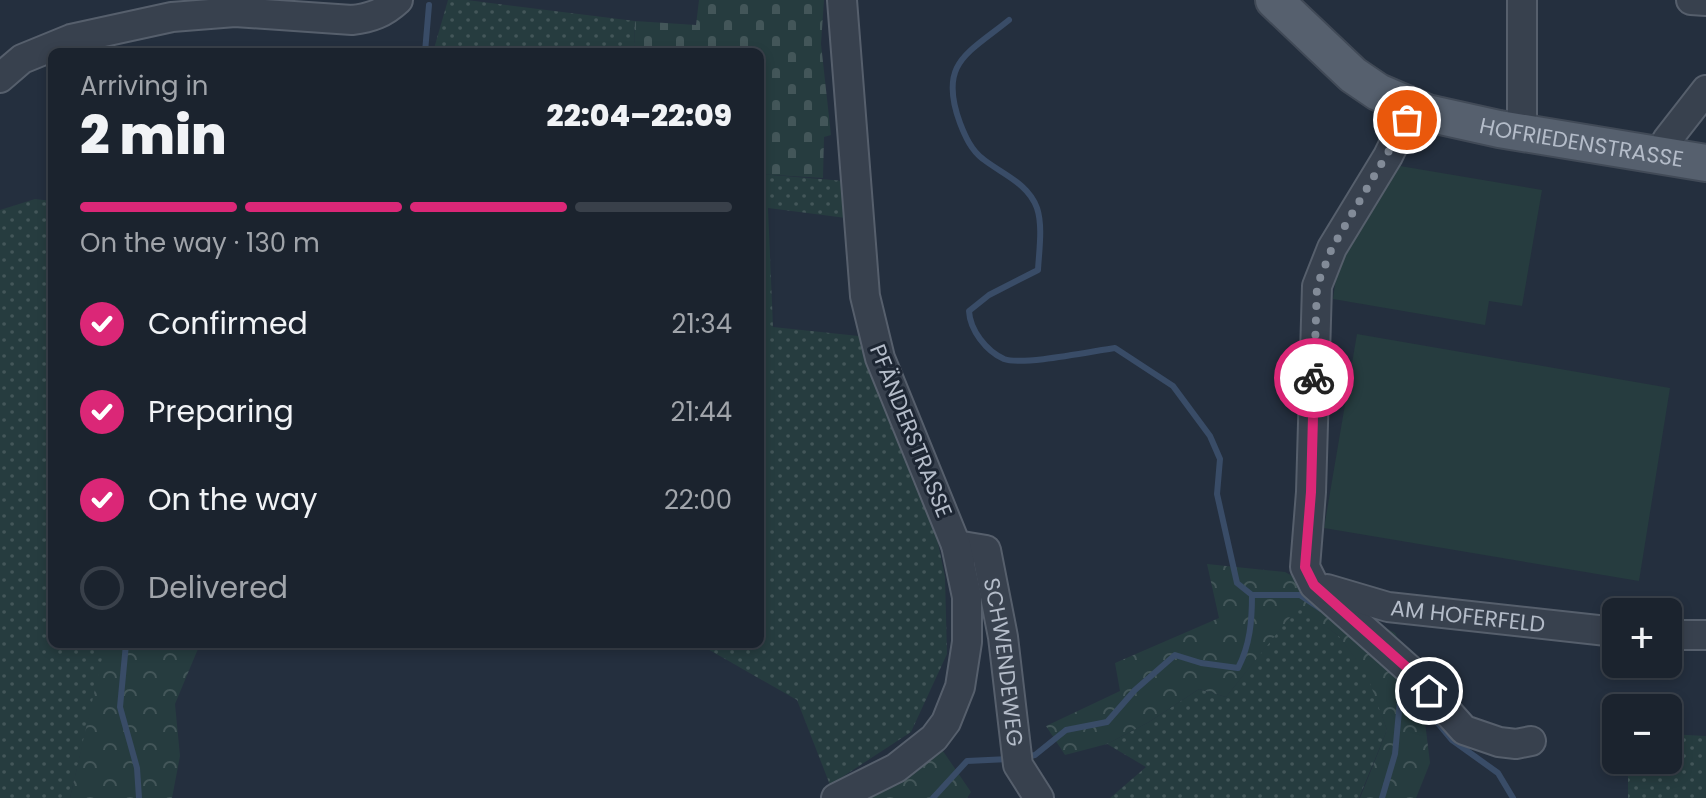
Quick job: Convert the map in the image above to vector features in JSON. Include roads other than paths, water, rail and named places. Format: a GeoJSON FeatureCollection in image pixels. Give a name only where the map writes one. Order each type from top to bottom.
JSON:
{"type":"FeatureCollection","features":[{"type":"Feature","properties":{"kind":"main road","name":"HOFRIEDENSTRASSE"},"geometry":{"type":"LineString","coordinates":[[1274,0],[1353,75],[1378,92],[1412,107],[1451,119],[1522,133],[1706,163]]}},
{"type":"Feature","properties":{"kind":"street"},"geometry":{"type":"LineString","coordinates":[[49,48],[71,39],[172,17],[235,12],[352,20],[384,12],[398,0]]}},
{"type":"Feature","properties":{"kind":"street","name":"PFÄNDERSTRASSE"},"geometry":{"type":"LineString","coordinates":[[836,798],[896,768],[934,738],[946,722],[960,687],[967,642],[967,597],[956,545],[872,332],[865,296],[842,0]]}},
{"type":"Feature","properties":{"kind":"street"},"geometry":{"type":"LineString","coordinates":[[1522,0],[1522,133]]}},
{"type":"Feature","properties":{"kind":"street"},"geometry":{"type":"LineString","coordinates":[[1691,0],[1706,1]]}},
{"type":"Feature","properties":{"kind":"street"},"geometry":{"type":"LineString","coordinates":[[0,78],[22,59],[48,48]]}},
{"type":"Feature","properties":{"kind":"street"},"geometry":{"type":"LineString","coordinates":[[1664,157],[1667,140],[1706,90]]}},
{"type":"Feature","properties":{"kind":"street"},"geometry":{"type":"LineString","coordinates":[[1314,585],[1305,567],[1311,492],[1317,286],[1332,248],[1388,156],[1412,107]]}},
{"type":"Feature","properties":{"kind":"street","name":"SCHWENDEWEG"},"geometry":{"type":"LineString","coordinates":[[956,545],[986,550],[1003,637],[1018,757],[1039,798]]}},
{"type":"Feature","properties":{"kind":"street","name":"AM HOFERFELD"},"geometry":{"type":"LineString","coordinates":[[1314,585],[1388,607],[1602,630]]}},
{"type":"Feature","properties":{"kind":"street","name":"AM HOFERFELD"},"geometry":{"type":"LineString","coordinates":[[1314,585],[1412,672],[1464,730],[1499,742],[1516,744],[1531,741]]}},
{"type":"Feature","properties":{"kind":"street"},"geometry":{"type":"LineString","coordinates":[[1682,635],[1706,635]]}},
{"type":"Feature","properties":{"kind":"waterway"},"geometry":{"type":"LineString","coordinates":[[425,48],[429,5]]}},
{"type":"Feature","properties":{"kind":"waterway"},"geometry":{"type":"LineString","coordinates":[[1009,20],[960,62],[952,86],[960,123],[975,151],[1021,185],[1033,199],[1040,223],[1038,270],[989,295],[969,311],[976,332],[991,351],[1013,361],[1115,348],[1173,386],[1210,436],[1220,459],[1217,494],[1237,583],[1252,595],[1300,595],[1321,609]]}},
{"type":"Feature","properties":{"kind":"waterway"},"geometry":{"type":"LineString","coordinates":[[1024,757],[1035,755],[1066,730],[1107,722],[1135,690],[1175,655],[1201,663],[1238,668],[1250,633],[1252,595]]}},
{"type":"Feature","properties":{"kind":"waterway"},"geometry":{"type":"LineString","coordinates":[[126,648],[120,707],[137,768],[139,798]]}},
{"type":"Feature","properties":{"kind":"waterway"},"geometry":{"type":"LineString","coordinates":[[1382,798],[1395,754],[1402,679]]}},
{"type":"Feature","properties":{"kind":"waterway"},"geometry":{"type":"LineString","coordinates":[[1427,710],[1452,740],[1498,773],[1513,798]]}},
{"type":"Feature","properties":{"kind":"waterway"},"geometry":{"type":"LineString","coordinates":[[933,798],[967,761],[1009,759]]}}]}
